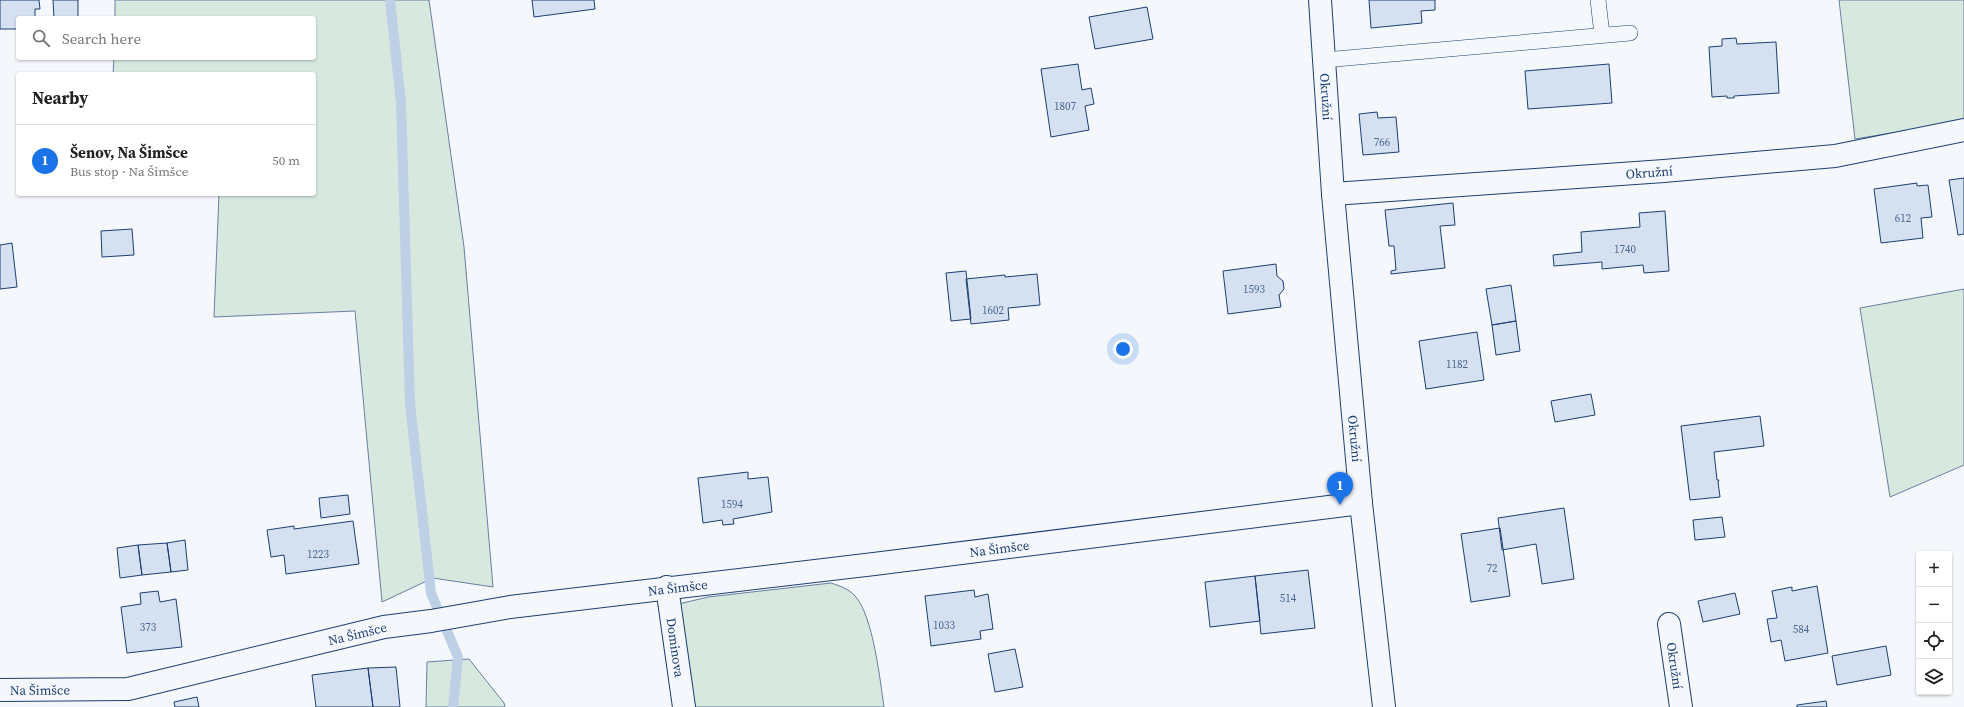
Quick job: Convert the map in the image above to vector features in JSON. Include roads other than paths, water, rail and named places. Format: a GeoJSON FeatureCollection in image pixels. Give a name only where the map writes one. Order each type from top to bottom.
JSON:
{"type":"FeatureCollection","features":[{"type":"Feature","properties":{"kind":"street","name":"Okružní"},"geometry":{"type":"LineString","coordinates":[[1320,0],[1333,194],[1361,503],[1384,707]]}},
{"type":"Feature","properties":{"kind":"street","name":"Okružní"},"geometry":{"type":"LineString","coordinates":[[1333,194],[1656,171],[1835,156],[1964,130]]}},
{"type":"Feature","properties":{"kind":"street","name":"Na Šimšce"},"geometry":{"type":"LineString","coordinates":[[0,690],[128,689],[384,627],[431,621],[510,607],[667,587],[874,564],[1361,503]]}},
{"type":"Feature","properties":{"kind":"street","name":"Dominova"},"geometry":{"type":"LineString","coordinates":[[667,587],[684,707]]}},
{"type":"Feature","properties":{"kind":"street","name":"Okružní"},"geometry":{"type":"LineString","coordinates":[[1669,624],[1681,707]]}},
{"type":"Feature","properties":{"kind":"lane"},"geometry":{"type":"LineString","coordinates":[[1598,0],[1602,36]]}},
{"type":"Feature","properties":{"kind":"lane"},"geometry":{"type":"LineString","coordinates":[[1324,60],[1630,33]]}},
{"type":"Feature","properties":{"kind":"waterway"},"geometry":{"type":"LineString","coordinates":[[390,0],[401,103],[410,404],[431,593],[458,657],[453,707]]}},
{"type":"Feature","properties":{"kind":"place","name":"Šenov, Na Šimšce"},"geometry":{"type":"Point","coordinates":[1340,505]}}]}
